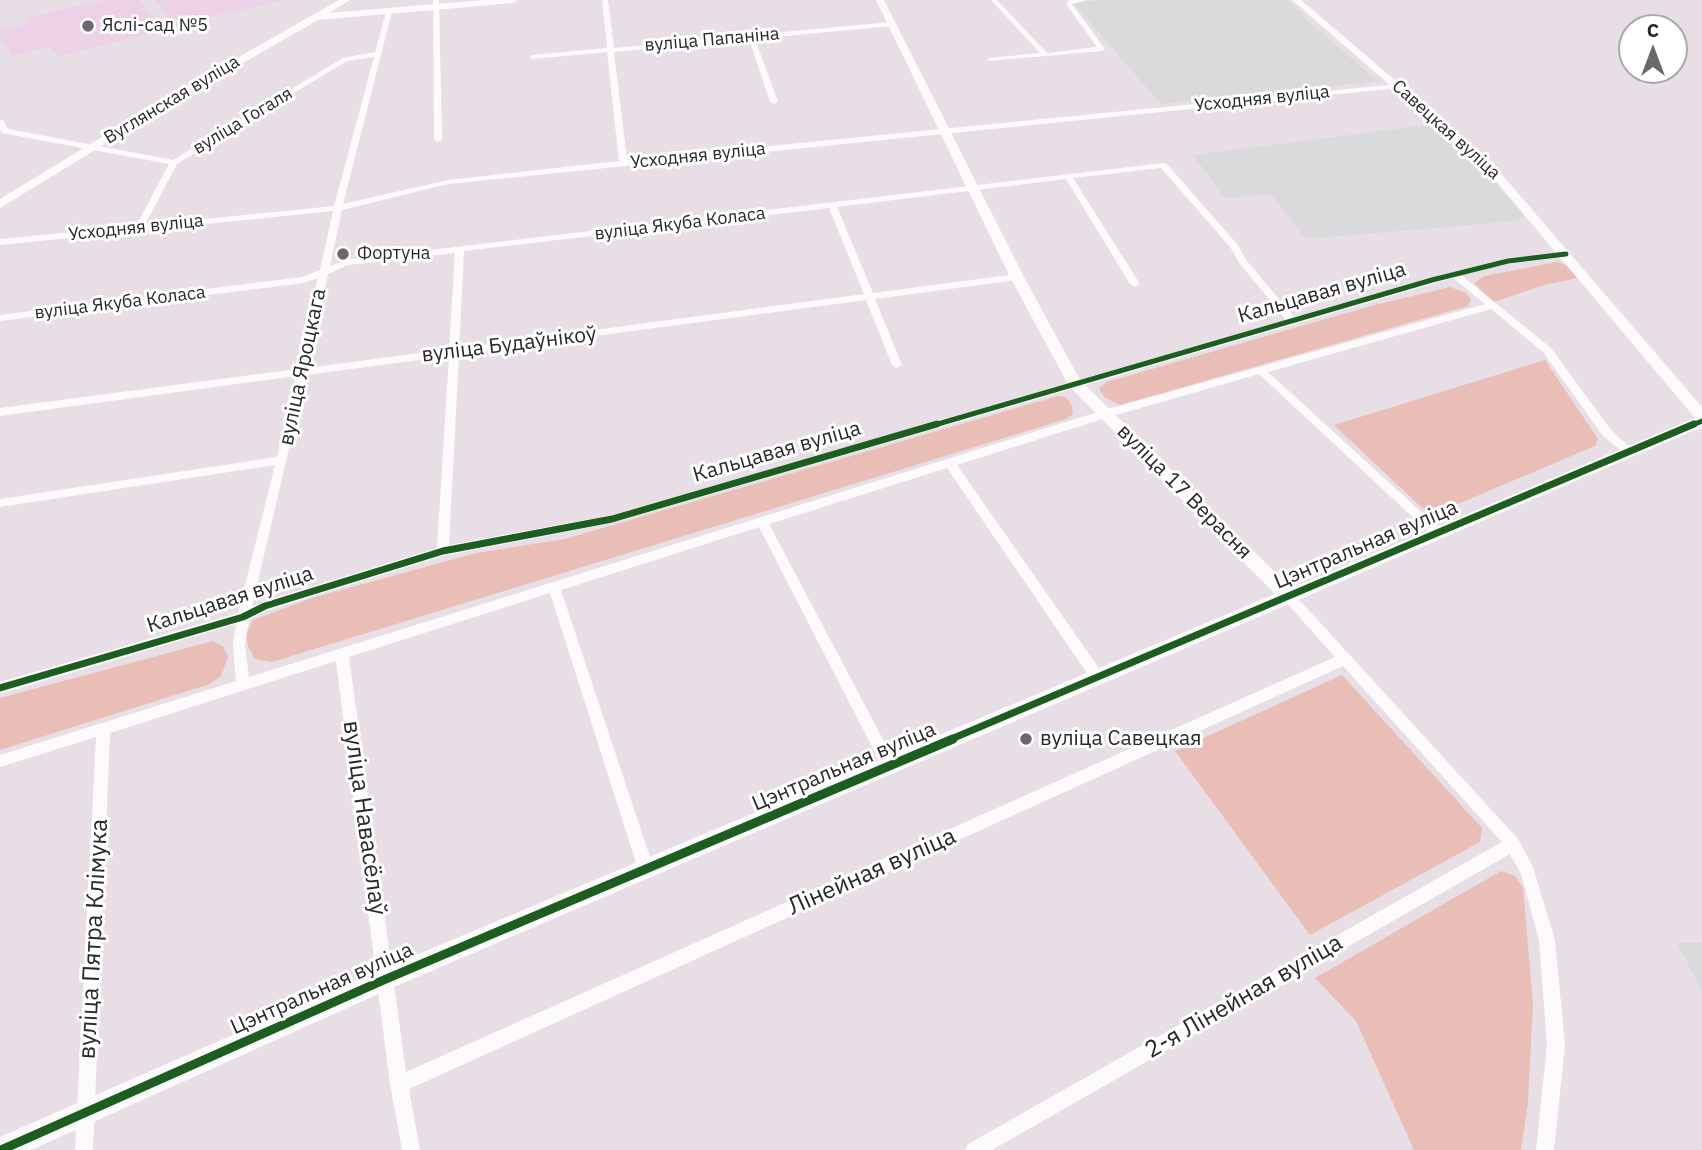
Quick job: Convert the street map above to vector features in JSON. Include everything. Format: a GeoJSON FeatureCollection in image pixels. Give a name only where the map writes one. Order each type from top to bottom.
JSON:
{"type":"FeatureCollection","features":[{"type":"Feature","properties":{"kind":"street","name":"Вуглянская вуліца"},"geometry":{"type":"LineString","coordinates":[[0,204],[314,16],[346,0]]}},
{"type":"Feature","properties":{"kind":"street"},"geometry":{"type":"LineString","coordinates":[[314,16],[389,12],[436,4],[514,0]]}},
{"type":"Feature","properties":{"kind":"street"},"geometry":{"type":"LineString","coordinates":[[605,0],[623,164]]}},
{"type":"Feature","properties":{"kind":"street","name":"вуліца 17 Верасня"},"geometry":{"type":"LineString","coordinates":[[880,0],[1017,277],[1074,383],[1289,597],[1513,845],[1528,872],[1547,940],[1556,1045],[1545,1150]]}},
{"type":"Feature","properties":{"kind":"street"},"geometry":{"type":"LineString","coordinates":[[994,0],[1045,55]]}},
{"type":"Feature","properties":{"kind":"street"},"geometry":{"type":"LineString","coordinates":[[990,60],[1102,49],[1069,4],[1071,1],[1084,0]]}},
{"type":"Feature","properties":{"kind":"street","name":"Савецкая вуліца"},"geometry":{"type":"LineString","coordinates":[[1296,0],[1488,166],[1583,274],[1702,419]]}},
{"type":"Feature","properties":{"kind":"street"},"geometry":{"type":"LineString","coordinates":[[436,4],[438,140]]}},
{"type":"Feature","properties":{"kind":"street","name":"вуліца Яроцкага"},"geometry":{"type":"LineString","coordinates":[[243,682],[239,645],[243,617],[303,371],[338,208],[389,12]]}},
{"type":"Feature","properties":{"kind":"street","name":"вуліца Папаніна"},"geometry":{"type":"LineString","coordinates":[[533,57],[891,24]]}},
{"type":"Feature","properties":{"kind":"street"},"geometry":{"type":"LineString","coordinates":[[751,36],[774,102]]}},
{"type":"Feature","properties":{"kind":"street","name":"вуліца Гогаля"},"geometry":{"type":"LineString","coordinates":[[140,227],[174,163],[345,59],[378,54]]}},
{"type":"Feature","properties":{"kind":"street","name":"Усходняя вуліца"},"geometry":{"type":"LineString","coordinates":[[0,242],[338,208],[448,182],[1398,86]]}},
{"type":"Feature","properties":{"kind":"street"},"geometry":{"type":"LineString","coordinates":[[0,122],[5,131],[174,163]]}},
{"type":"Feature","properties":{"kind":"street","name":"вуліца Якуба Коласа"},"geometry":{"type":"LineString","coordinates":[[0,318],[304,280],[346,263],[1163,165],[1234,246],[1243,262],[1291,320]]}},
{"type":"Feature","properties":{"kind":"street"},"geometry":{"type":"LineString","coordinates":[[1068,176],[1135,284]]}},
{"type":"Feature","properties":{"kind":"street"},"geometry":{"type":"LineString","coordinates":[[833,206],[897,365]]}},
{"type":"Feature","properties":{"kind":"street"},"geometry":{"type":"LineString","coordinates":[[443,551],[452,353],[460,249]]}},
{"type":"Feature","properties":{"kind":"street","name":"Кальцавая вуліца"},"geometry":{"type":"LineString","coordinates":[[0,688],[243,617],[265,606],[443,551],[612,519],[1454,274],[1508,261],[1566,254]]}},
{"type":"Feature","properties":{"kind":"street"},"geometry":{"type":"LineString","coordinates":[[1454,274],[1547,350],[1607,433],[1628,450]]}},
{"type":"Feature","properties":{"kind":"street","name":"вуліца Будаўнікоў"},"geometry":{"type":"LineString","coordinates":[[0,412],[1017,277]]}},
{"type":"Feature","properties":{"kind":"street"},"geometry":{"type":"LineString","coordinates":[[0,761],[243,682],[1105,414],[1490,306]]}},
{"type":"Feature","properties":{"kind":"street"},"geometry":{"type":"LineString","coordinates":[[1260,370],[1437,533]]}},
{"type":"Feature","properties":{"kind":"street","name":"Цэнтральная вуліца"},"geometry":{"type":"LineString","coordinates":[[1,1150],[386,979],[890,767],[1702,419]]}},
{"type":"Feature","properties":{"kind":"street"},"geometry":{"type":"LineString","coordinates":[[0,503],[282,460]]}},
{"type":"Feature","properties":{"kind":"street"},"geometry":{"type":"LineString","coordinates":[[949,462],[1098,678]]}},
{"type":"Feature","properties":{"kind":"street"},"geometry":{"type":"LineString","coordinates":[[762,521],[890,767]]}},
{"type":"Feature","properties":{"kind":"street"},"geometry":{"type":"LineString","coordinates":[[554,586],[646,869]]}},
{"type":"Feature","properties":{"kind":"street","name":"вуліца Навасёлаў"},"geometry":{"type":"LineString","coordinates":[[342,653],[399,1084],[411,1150]]}},
{"type":"Feature","properties":{"kind":"street","name":"Лінейная вуліца"},"geometry":{"type":"LineString","coordinates":[[399,1084],[1345,659]]}},
{"type":"Feature","properties":{"kind":"street","name":"вуліца Пятра Клімука"},"geometry":{"type":"LineString","coordinates":[[84,1150],[103,728]]}},
{"type":"Feature","properties":{"kind":"street","name":"2-я Лінейная вуліца"},"geometry":{"type":"LineString","coordinates":[[974,1150],[1513,845]]}},
{"type":"Feature","properties":{"kind":"shaded area","name":"Яслі-сад №5"},"geometry":{"type":"Polygon","coordinates":[[[105,0],[140,0],[163,30],[58,56],[50,46],[12,56],[0,37],[0,30],[29,23],[26,18],[105,0]]]}},
{"type":"Feature","properties":{"kind":"shaded area"},"geometry":{"type":"Polygon","coordinates":[[[156,0],[282,0],[175,26],[156,0]]]}},
{"type":"Feature","properties":{"kind":"shaded area"},"geometry":{"type":"Polygon","coordinates":[[[1105,0],[1287,0],[1378,81],[1161,104],[1073,3],[1105,0]]]}},
{"type":"Feature","properties":{"kind":"shaded area"},"geometry":{"type":"Polygon","coordinates":[[[1436,124],[1478,163],[1524,215],[1517,221],[1306,239],[1271,194],[1225,198],[1193,155],[1436,124]]]}},
{"type":"Feature","properties":{"kind":"shaded area"},"geometry":{"type":"Polygon","coordinates":[[[1557,262],[1566,265],[1578,278],[1544,285],[1494,302],[1474,283],[1484,276],[1557,262]]]}},
{"type":"Feature","properties":{"kind":"shaded area"},"geometry":{"type":"Polygon","coordinates":[[[1450,287],[1466,293],[1471,300],[1468,306],[1120,405],[1104,397],[1099,388],[1107,382],[1371,306],[1450,287]]]}},
{"type":"Feature","properties":{"kind":"shaded area"},"geometry":{"type":"Polygon","coordinates":[[[1545,360],[1598,439],[1595,446],[1439,512],[1428,511],[1420,506],[1334,425],[1545,360]]]}},
{"type":"Feature","properties":{"kind":"shaded area"},"geometry":{"type":"Polygon","coordinates":[[[1058,396],[1066,397],[1072,406],[1073,414],[1066,419],[272,662],[255,659],[248,646],[246,634],[253,620],[312,598],[476,553],[565,539],[1058,396]]]}},
{"type":"Feature","properties":{"kind":"shaded area"},"geometry":{"type":"Polygon","coordinates":[[[213,641],[223,646],[228,657],[221,676],[210,684],[0,750],[0,698],[213,641]]]}},
{"type":"Feature","properties":{"kind":"shaded area"},"geometry":{"type":"Polygon","coordinates":[[[1342,675],[1482,828],[1480,842],[1310,935],[1175,751],[1342,675]]]}},
{"type":"Feature","properties":{"kind":"shaded area"},"geometry":{"type":"Polygon","coordinates":[[[1501,871],[1515,876],[1523,888],[1533,1004],[1528,1103],[1521,1150],[1414,1150],[1356,1021],[1315,978],[1501,871]]]}},
{"type":"Feature","properties":{"kind":"shaded area"},"geometry":{"type":"Polygon","coordinates":[[[1677,943],[1702,943],[1702,991],[1677,943]]]}},
{"type":"Feature","properties":{"kind":"cycle path"},"geometry":{"type":"LineString","coordinates":[[0,688],[243,617],[265,606],[443,551],[612,519],[1432,280],[1508,261],[1566,254]]}},
{"type":"Feature","properties":{"kind":"cycle path"},"geometry":{"type":"LineString","coordinates":[[1,1150],[386,979],[1702,421]]}},
{"type":"Feature","properties":{"kind":"place","name":"Яслі-сад №5"},"geometry":{"type":"Point","coordinates":[88,26]}},
{"type":"Feature","properties":{"kind":"place","name":"Фортуна"},"geometry":{"type":"Point","coordinates":[343,254]}},
{"type":"Feature","properties":{"kind":"place","name":"вуліца Савецкая"},"geometry":{"type":"Point","coordinates":[1026,739]}}]}
